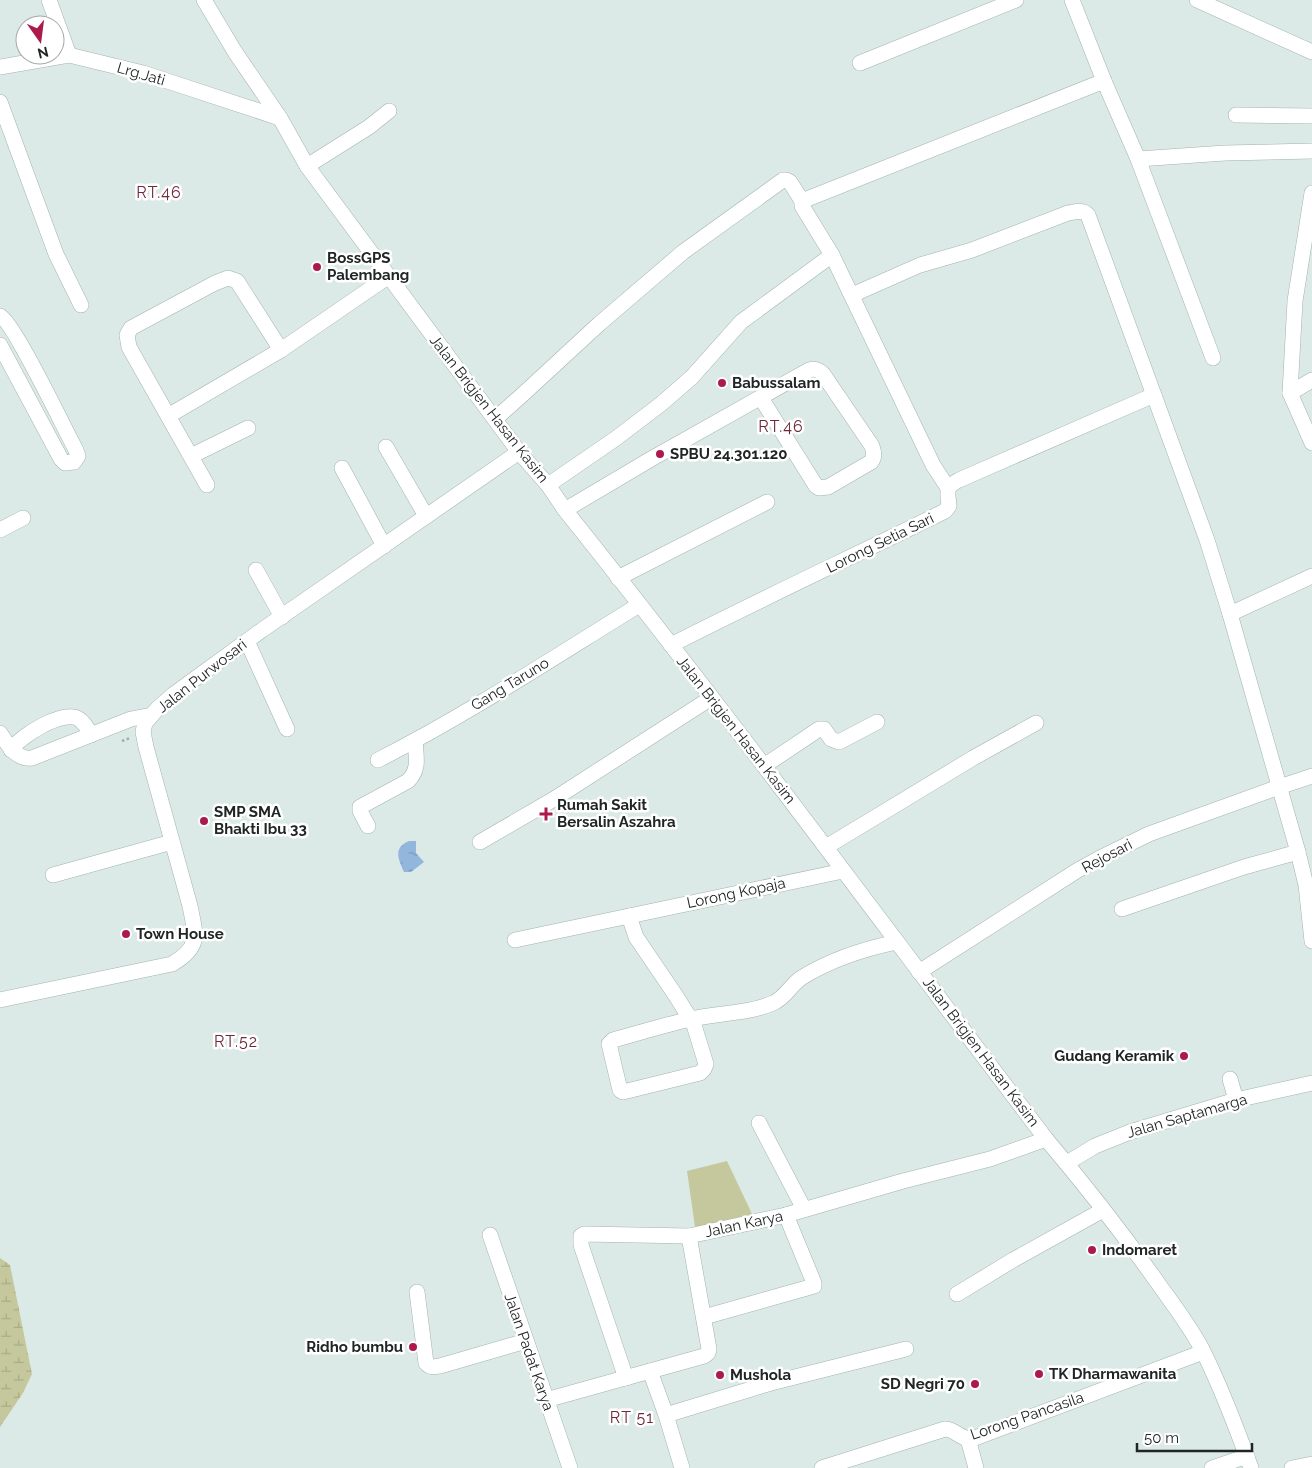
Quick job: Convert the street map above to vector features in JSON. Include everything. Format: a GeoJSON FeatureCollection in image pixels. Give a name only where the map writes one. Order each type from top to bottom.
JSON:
{"type":"FeatureCollection","features":[{"type":"Feature","properties":{"kind":"street"},"geometry":{"type":"LineString","coordinates":[[49,0],[69,56]]}},
{"type":"Feature","properties":{"kind":"street","name":"Jalan Brigjen Hasan Kasim"},"geometry":{"type":"LineString","coordinates":[[204,0],[235,52],[280,118],[307,166],[494,419],[519,452],[548,485],[564,510],[764,766],[1046,1139],[1104,1210],[1159,1284],[1203,1352],[1220,1388],[1249,1462]]}},
{"type":"Feature","properties":{"kind":"street"},"geometry":{"type":"LineString","coordinates":[[860,62],[1016,0]]}},
{"type":"Feature","properties":{"kind":"street"},"geometry":{"type":"LineString","coordinates":[[1072,0],[1138,159],[1213,358]]}},
{"type":"Feature","properties":{"kind":"street"},"geometry":{"type":"LineString","coordinates":[[1197,0],[1312,52]]}},
{"type":"Feature","properties":{"kind":"street","name":"Lrg.Jati"},"geometry":{"type":"LineString","coordinates":[[0,67],[69,56],[143,73],[280,118]]}},
{"type":"Feature","properties":{"kind":"street"},"geometry":{"type":"LineString","coordinates":[[802,201],[1104,81]]}},
{"type":"Feature","properties":{"kind":"street"},"geometry":{"type":"LineString","coordinates":[[0,102],[56,254],[81,305]]}},
{"type":"Feature","properties":{"kind":"street"},"geometry":{"type":"LineString","coordinates":[[307,166],[369,127],[389,111]]}},
{"type":"Feature","properties":{"kind":"street"},"geometry":{"type":"LineString","coordinates":[[1236,115],[1312,116]]}},
{"type":"Feature","properties":{"kind":"street"},"geometry":{"type":"LineString","coordinates":[[1138,159],[1225,153],[1312,151]]}},
{"type":"Feature","properties":{"kind":"street"},"geometry":{"type":"LineString","coordinates":[[494,419],[522,396],[599,324],[689,248],[783,180],[790,182],[802,201],[802,206],[832,255],[934,465],[948,488],[959,480],[1154,395]]}},
{"type":"Feature","properties":{"kind":"street"},"geometry":{"type":"LineString","coordinates":[[1312,192],[1295,301],[1290,393],[1312,443]]}},
{"type":"Feature","properties":{"kind":"street"},"geometry":{"type":"LineString","coordinates":[[852,295],[920,265],[972,250],[1068,213],[1086,212],[1091,221],[1207,540],[1230,614],[1298,852],[1306,885],[1312,941]]}},
{"type":"Feature","properties":{"kind":"street"},"geometry":{"type":"LineString","coordinates":[[548,485],[615,439],[661,404],[692,376],[746,318],[832,255]]}},
{"type":"Feature","properties":{"kind":"street"},"geometry":{"type":"LineString","coordinates":[[168,416],[281,350],[389,276]]}},
{"type":"Feature","properties":{"kind":"street"},"geometry":{"type":"LineString","coordinates":[[207,486],[129,347],[127,335],[131,328],[215,283],[228,278],[237,281],[281,350]]}},
{"type":"Feature","properties":{"kind":"street"},"geometry":{"type":"LineString","coordinates":[[0,316],[4,318],[17,337],[77,453],[78,456],[74,462],[65,463],[61,459],[0,345]]}},
{"type":"Feature","properties":{"kind":"street"},"geometry":{"type":"LineString","coordinates":[[564,510],[812,369],[818,370],[823,374],[872,446],[874,450],[873,459],[828,487],[819,488],[761,398]]}},
{"type":"Feature","properties":{"kind":"street"},"geometry":{"type":"LineString","coordinates":[[19,380],[35,372]]}},
{"type":"Feature","properties":{"kind":"street"},"geometry":{"type":"LineString","coordinates":[[1290,393],[1312,380]]}},
{"type":"Feature","properties":{"kind":"street"},"geometry":{"type":"LineString","coordinates":[[193,461],[248,428]]}},
{"type":"Feature","properties":{"kind":"street"},"geometry":{"type":"LineString","coordinates":[[386,447],[426,516]]}},
{"type":"Feature","properties":{"kind":"street","name":"Jalan Purwosari"},"geometry":{"type":"LineString","coordinates":[[0,1000],[172,964],[192,949],[195,942],[195,932],[190,906],[146,747],[143,732],[145,723],[174,694],[247,641],[519,452]]}},
{"type":"Feature","properties":{"kind":"street"},"geometry":{"type":"LineString","coordinates":[[342,468],[384,546]]}},
{"type":"Feature","properties":{"kind":"street","name":"Lorong Setia Sari"},"geometry":{"type":"LineString","coordinates":[[671,646],[744,608],[945,511],[949,506],[948,488]]}},
{"type":"Feature","properties":{"kind":"street"},"geometry":{"type":"LineString","coordinates":[[618,578],[767,502]]}},
{"type":"Feature","properties":{"kind":"street"},"geometry":{"type":"LineString","coordinates":[[0,530],[23,518]]}},
{"type":"Feature","properties":{"kind":"street"},"geometry":{"type":"LineString","coordinates":[[256,570],[282,617]]}},
{"type":"Feature","properties":{"kind":"street"},"geometry":{"type":"LineString","coordinates":[[1230,614],[1312,576]]}},
{"type":"Feature","properties":{"kind":"street","name":"Gang Taruno"},"geometry":{"type":"LineString","coordinates":[[378,760],[415,741],[520,679],[639,605]]}},
{"type":"Feature","properties":{"kind":"street"},"geometry":{"type":"LineString","coordinates":[[247,641],[287,729]]}},
{"type":"Feature","properties":{"kind":"street"},"geometry":{"type":"LineString","coordinates":[[480,842],[560,795],[711,698]]}},
{"type":"Feature","properties":{"kind":"street"},"geometry":{"type":"LineString","coordinates":[[0,733],[11,750],[25,759],[32,758],[131,719],[152,715]]}},
{"type":"Feature","properties":{"kind":"street"},"geometry":{"type":"LineString","coordinates":[[11,750],[15,744],[32,731],[63,717],[78,718],[87,727],[91,735]]}},
{"type":"Feature","properties":{"kind":"street"},"geometry":{"type":"LineString","coordinates":[[764,766],[819,729],[824,729],[832,739],[839,742],[877,722]]}},
{"type":"Feature","properties":{"kind":"street"},"geometry":{"type":"LineString","coordinates":[[826,847],[973,758],[1036,723]]}},
{"type":"Feature","properties":{"kind":"street"},"geometry":{"type":"LineString","coordinates":[[368,826],[360,811],[360,807],[408,781],[413,776],[417,764],[415,741]]}},
{"type":"Feature","properties":{"kind":"street","name":"Rejosari"},"geometry":{"type":"LineString","coordinates":[[919,972],[1078,870],[1100,858],[1149,834],[1312,776]]}},
{"type":"Feature","properties":{"kind":"street"},"geometry":{"type":"LineString","coordinates":[[53,875],[172,842]]}},
{"type":"Feature","properties":{"kind":"street"},"geometry":{"type":"LineString","coordinates":[[1122,909],[1244,867],[1298,852]]}},
{"type":"Feature","properties":{"kind":"street","name":"Lorong Kopaja"},"geometry":{"type":"LineString","coordinates":[[515,940],[843,871]]}},
{"type":"Feature","properties":{"kind":"street"},"geometry":{"type":"LineString","coordinates":[[629,916],[636,937],[690,1019],[705,1062],[704,1069],[700,1072],[625,1092],[620,1090],[609,1044],[610,1041],[690,1019],[743,1011],[771,1004],[784,996],[798,980],[828,963],[839,958],[897,942]]}},
{"type":"Feature","properties":{"kind":"street"},"geometry":{"type":"LineString","coordinates":[[1230,1079],[1236,1100]]}},
{"type":"Feature","properties":{"kind":"street","name":"Jalan Saptamarga"},"geometry":{"type":"LineString","coordinates":[[1067,1163],[1095,1146],[1118,1136],[1236,1100],[1312,1083]]}},
{"type":"Feature","properties":{"kind":"street"},"geometry":{"type":"LineString","coordinates":[[759,1123],[804,1209]]}},
{"type":"Feature","properties":{"kind":"street","name":"Jalan Karya"},"geometry":{"type":"LineString","coordinates":[[546,1400],[706,1355],[709,1349],[690,1236],[786,1215],[990,1159],[1046,1139]]}},
{"type":"Feature","properties":{"kind":"street"},"geometry":{"type":"LineString","coordinates":[[957,1294],[1013,1260],[1104,1210]]}},
{"type":"Feature","properties":{"kind":"street"},"geometry":{"type":"LineString","coordinates":[[704,1317],[814,1286],[786,1215]]}},
{"type":"Feature","properties":{"kind":"street"},"geometry":{"type":"LineString","coordinates":[[626,1378],[581,1246],[580,1236],[584,1234],[690,1236]]}},
{"type":"Feature","properties":{"kind":"street","name":"Jalan Padat Karya"},"geometry":{"type":"LineString","coordinates":[[490,1235],[570,1468]]}},
{"type":"Feature","properties":{"kind":"street"},"geometry":{"type":"LineString","coordinates":[[417,1292],[426,1363],[428,1366],[440,1366],[526,1341]]}},
{"type":"Feature","properties":{"kind":"street"},"geometry":{"type":"LineString","coordinates":[[666,1415],[771,1383],[906,1349]]}},
{"type":"Feature","properties":{"kind":"street","name":"Lorong Pancasila"},"geometry":{"type":"LineString","coordinates":[[822,1468],[945,1429],[968,1439],[990,1433],[1203,1352]]}},
{"type":"Feature","properties":{"kind":"street"},"geometry":{"type":"LineString","coordinates":[[650,1371],[682,1468]]}},
{"type":"Feature","properties":{"kind":"street"},"geometry":{"type":"LineString","coordinates":[[968,1439],[976,1468]]}},
{"type":"Feature","properties":{"kind":"street"},"geometry":{"type":"LineString","coordinates":[[1212,1468],[1249,1462]]}},
{"type":"Feature","properties":{"kind":"street"},"geometry":{"type":"LineString","coordinates":[[1292,1468],[1312,1464]]}},
{"type":"Feature","properties":{"kind":"green space"},"geometry":{"type":"Polygon","coordinates":[[[727,1161],[753,1216],[695,1227],[687,1171],[727,1161]]]}},
{"type":"Feature","properties":{"kind":"green space"},"geometry":{"type":"Polygon","coordinates":[[[0,1258],[10,1265],[32,1374],[23,1393],[0,1427],[0,1258]]]}},
{"type":"Feature","properties":{"kind":"water"},"geometry":{"type":"Polygon","coordinates":[[[409,841],[416,841],[416,853],[424,862],[411,872],[404,872],[398,854],[401,847],[409,841]]]}},
{"type":"Feature","properties":{"kind":"place","name":"BossGPS Palembang"},"geometry":{"type":"Point","coordinates":[317,267]}},
{"type":"Feature","properties":{"kind":"place","name":"Babussalam"},"geometry":{"type":"Point","coordinates":[722,383]}},
{"type":"Feature","properties":{"kind":"place","name":"SPBU 24.301.120"},"geometry":{"type":"Point","coordinates":[660,454]}},
{"type":"Feature","properties":{"kind":"place","name":"Rumah Sakit Bersalin Aszahra"},"geometry":{"type":"Point","coordinates":[546,814]}},
{"type":"Feature","properties":{"kind":"place","name":"SMP SMA Bhakti Ibu 33"},"geometry":{"type":"Point","coordinates":[204,821]}},
{"type":"Feature","properties":{"kind":"place","name":"Town House"},"geometry":{"type":"Point","coordinates":[126,934]}},
{"type":"Feature","properties":{"kind":"place","name":"Gudang Keramik"},"geometry":{"type":"Point","coordinates":[1184,1056]}},
{"type":"Feature","properties":{"kind":"place","name":"Indomaret"},"geometry":{"type":"Point","coordinates":[1092,1250]}},
{"type":"Feature","properties":{"kind":"place","name":"Ridho bumbu"},"geometry":{"type":"Point","coordinates":[413,1347]}},
{"type":"Feature","properties":{"kind":"place","name":"TK Dharmawanita"},"geometry":{"type":"Point","coordinates":[1039,1374]}},
{"type":"Feature","properties":{"kind":"place","name":"Mushola"},"geometry":{"type":"Point","coordinates":[720,1375]}},
{"type":"Feature","properties":{"kind":"place","name":"SD Negri 70"},"geometry":{"type":"Point","coordinates":[975,1384]}},
{"type":"Feature","properties":{"kind":"district","name":"RT.46"},"geometry":{"type":"Point","coordinates":[159,192]}},
{"type":"Feature","properties":{"kind":"district","name":"RT.46"},"geometry":{"type":"Point","coordinates":[781,426]}},
{"type":"Feature","properties":{"kind":"district","name":"RT.52"},"geometry":{"type":"Point","coordinates":[236,1041]}},
{"type":"Feature","properties":{"kind":"district","name":"RT 51"},"geometry":{"type":"Point","coordinates":[632,1417]}}]}
